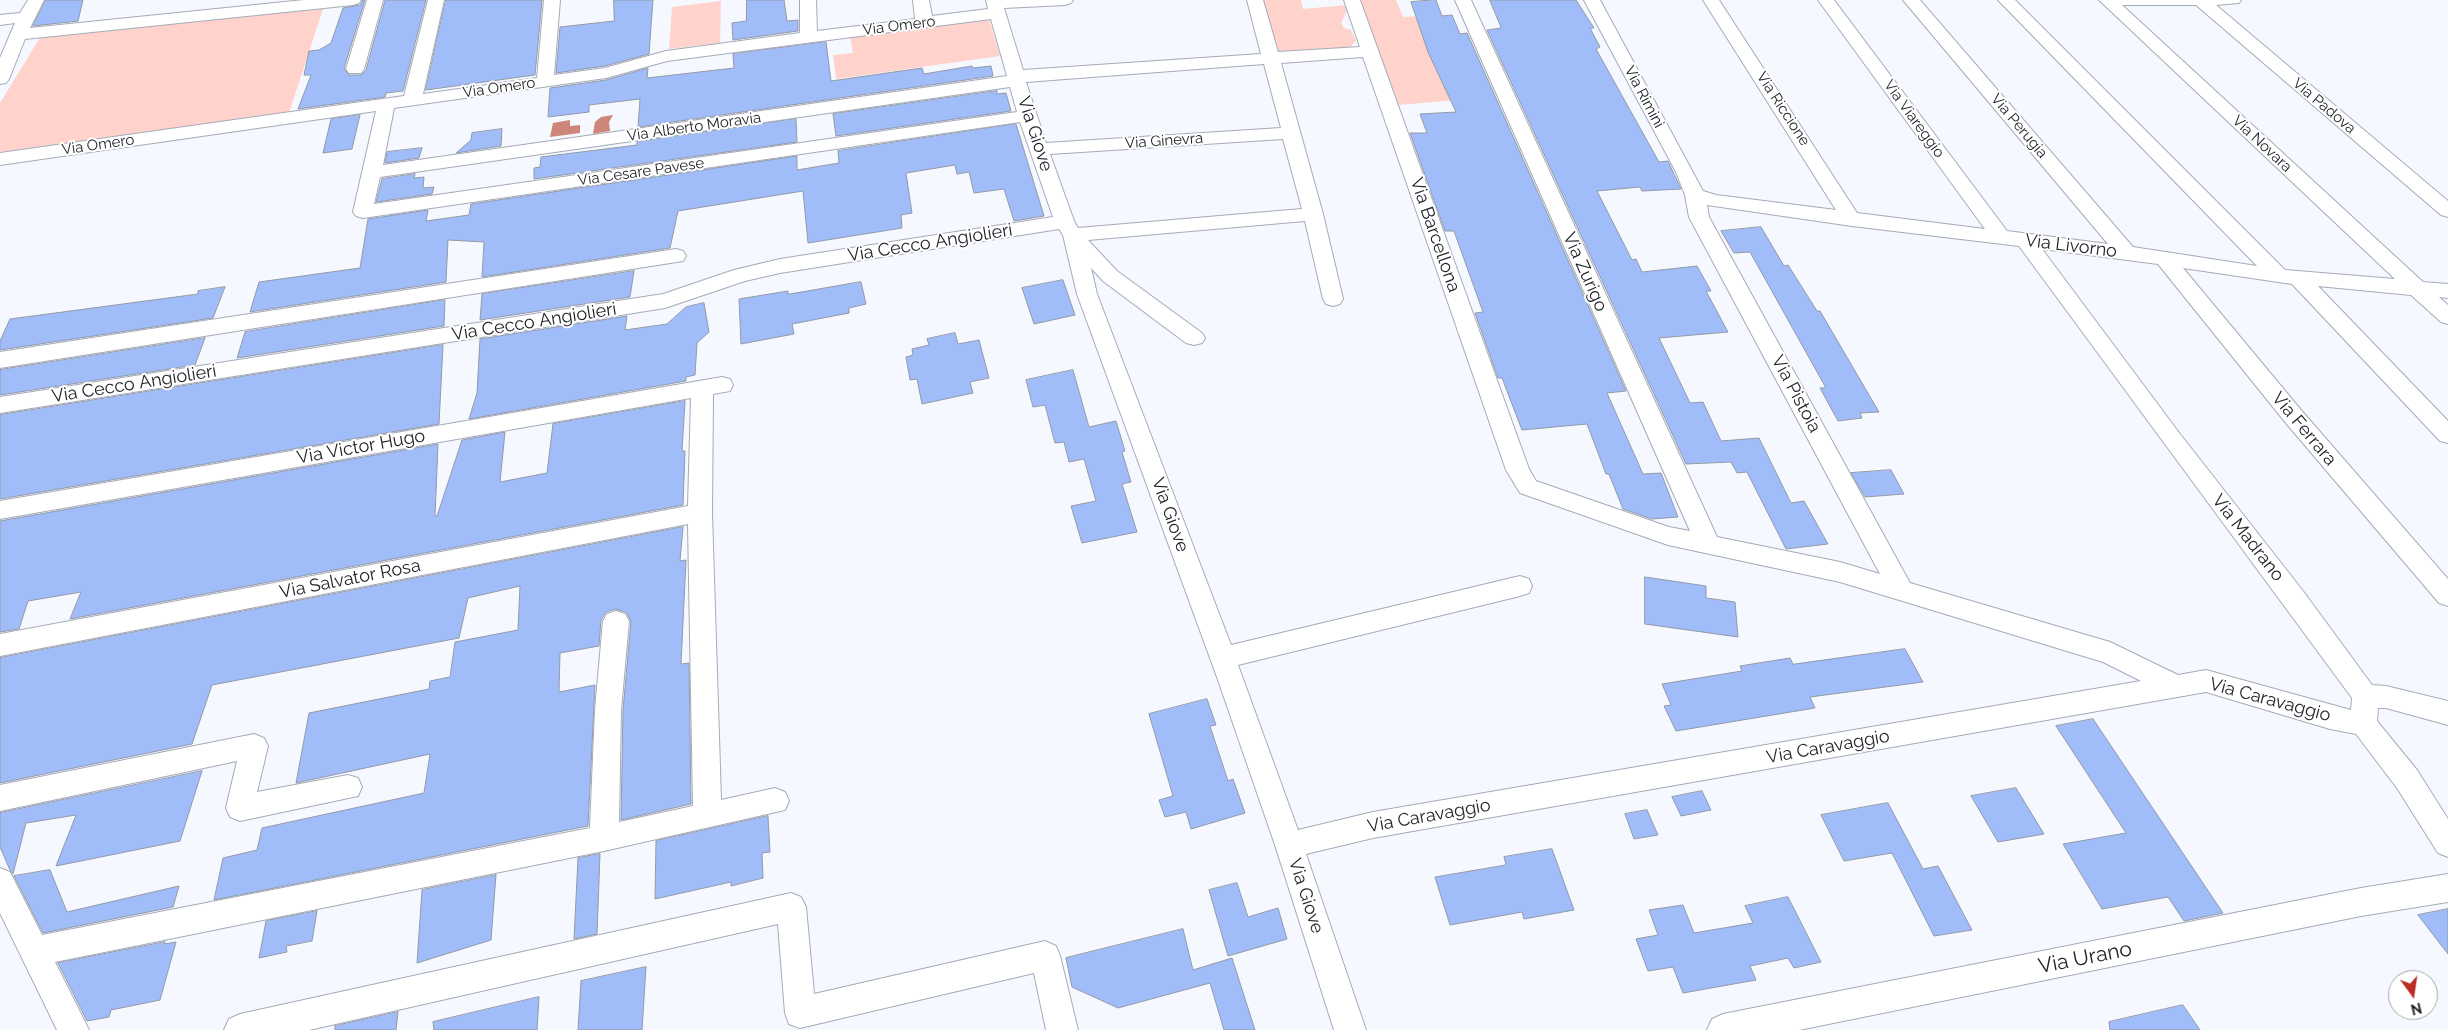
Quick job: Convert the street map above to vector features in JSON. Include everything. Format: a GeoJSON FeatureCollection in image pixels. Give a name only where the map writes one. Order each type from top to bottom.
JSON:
{"type":"FeatureCollection","features":[{"type":"Feature","properties":{"kind":"street"},"geometry":{"type":"LineString","coordinates":[[0,79],[26,16],[36,0]]}},
{"type":"Feature","properties":{"kind":"street"},"geometry":{"type":"LineString","coordinates":[[20,34],[353,0]]}},
{"type":"Feature","properties":{"kind":"street"},"geometry":{"type":"LineString","coordinates":[[355,69],[375,0]]}},
{"type":"Feature","properties":{"kind":"street"},"geometry":{"type":"LineString","coordinates":[[412,101],[436,0]]}},
{"type":"Feature","properties":{"kind":"street"},"geometry":{"type":"LineString","coordinates":[[545,81],[552,0]]}},
{"type":"Feature","properties":{"kind":"street"},"geometry":{"type":"LineString","coordinates":[[808,0],[808,37]]}},
{"type":"Feature","properties":{"kind":"street"},"geometry":{"type":"LineString","coordinates":[[920,0],[924,22]]}},
{"type":"Feature","properties":{"kind":"street","name":"Via Omero"},"geometry":{"type":"LineString","coordinates":[[0,159],[204,129],[386,106],[606,73],[666,56],[924,22],[996,5],[1064,0]]}},
{"type":"Feature","properties":{"kind":"street"},"geometry":{"type":"LineString","coordinates":[[1255,0],[1269,58],[1313,214],[1333,299]]}},
{"type":"Feature","properties":{"kind":"street","name":"Via Barcellona"},"geometry":{"type":"LineString","coordinates":[[1352,0],[1518,470],[1528,487],[1668,536],[1840,572],[2110,653],[2177,687]]}},
{"type":"Feature","properties":{"kind":"street","name":"Via Zurigo"},"geometry":{"type":"LineString","coordinates":[[1462,0],[1708,544]]}},
{"type":"Feature","properties":{"kind":"street","name":"Via Rimini"},"geometry":{"type":"LineString","coordinates":[[1592,0],[1696,195]]}},
{"type":"Feature","properties":{"kind":"street","name":"Via Riccione"},"geometry":{"type":"LineString","coordinates":[[1711,0],[1808,148],[1852,220]]}},
{"type":"Feature","properties":{"kind":"street","name":"Via Viareggio"},"geometry":{"type":"LineString","coordinates":[[1826,0],[2002,238]]}},
{"type":"Feature","properties":{"kind":"street","name":"Via Perugia"},"geometry":{"type":"LineString","coordinates":[[1911,0],[2127,253]]}},
{"type":"Feature","properties":{"kind":"street"},"geometry":{"type":"LineString","coordinates":[[2006,0],[2448,435]]}},
{"type":"Feature","properties":{"kind":"street","name":"Via Novara"},"geometry":{"type":"LineString","coordinates":[[2107,0],[2448,317]]}},
{"type":"Feature","properties":{"kind":"street"},"geometry":{"type":"LineString","coordinates":[[2120,0],[2233,0]]}},
{"type":"Feature","properties":{"kind":"street","name":"Via Padova"},"geometry":{"type":"LineString","coordinates":[[2201,1],[2448,211]]}},
{"type":"Feature","properties":{"kind":"street","name":"Via Giove"},"geometry":{"type":"LineString","coordinates":[[996,5],[1018,78],[1027,116],[1068,228],[1088,294],[1223,658],[1289,845],[1350,1030]]}},
{"type":"Feature","properties":{"kind":"street"},"geometry":{"type":"LineString","coordinates":[[0,20],[26,16]]}},
{"type":"Feature","properties":{"kind":"street","name":"Via Alberto Moravia"},"geometry":{"type":"LineString","coordinates":[[370,173],[1018,78],[1370,52]]}},
{"type":"Feature","properties":{"kind":"street","name":"Via Cesare Pavese"},"geometry":{"type":"LineString","coordinates":[[386,106],[362,212],[1027,116]]}},
{"type":"Feature","properties":{"kind":"street","name":"Via Ginevra"},"geometry":{"type":"LineString","coordinates":[[1039,150],[1290,133]]}},
{"type":"Feature","properties":{"kind":"street","name":"Via Livorno"},"geometry":{"type":"LineString","coordinates":[[1696,195],[1714,201],[1852,220],[2127,253],[2289,277],[2448,291]]}},
{"type":"Feature","properties":{"kind":"street","name":"Via Pistoia"},"geometry":{"type":"LineString","coordinates":[[1696,195],[1699,217],[1902,590]]}},
{"type":"Feature","properties":{"kind":"street"},"geometry":{"type":"LineString","coordinates":[[1068,228],[1313,214]]}},
{"type":"Feature","properties":{"kind":"street"},"geometry":{"type":"LineString","coordinates":[[1068,228],[1110,276],[1194,338]]}},
{"type":"Feature","properties":{"kind":"street","name":"Via Cecco Angiolieri"},"geometry":{"type":"LineString","coordinates":[[0,404],[665,301],[740,275],[780,266],[1068,228]]}},
{"type":"Feature","properties":{"kind":"street","name":"Via Madrano"},"geometry":{"type":"LineString","coordinates":[[2025,240],[2172,440],[2294,598],[2365,696]]}},
{"type":"Feature","properties":{"kind":"street"},"geometry":{"type":"LineString","coordinates":[[0,360],[676,256]]}},
{"type":"Feature","properties":{"kind":"street","name":"Via Ferrara"},"geometry":{"type":"LineString","coordinates":[[2164,258],[2293,416],[2448,596]]}},
{"type":"Feature","properties":{"kind":"street","name":"Via Victor Hugo"},"geometry":{"type":"LineString","coordinates":[[0,510],[712,387],[700,513]]}},
{"type":"Feature","properties":{"kind":"street"},"geometry":{"type":"LineString","coordinates":[[700,513],[707,816]]}},
{"type":"Feature","properties":{"kind":"street","name":"Via Salvator Rosa"},"geometry":{"type":"LineString","coordinates":[[0,645],[700,513]]}},
{"type":"Feature","properties":{"kind":"street"},"geometry":{"type":"LineString","coordinates":[[1223,658],[1520,586]]}},
{"type":"Feature","properties":{"kind":"street"},"geometry":{"type":"LineString","coordinates":[[604,838],[608,710],[616,621]]}},
{"type":"Feature","properties":{"kind":"street","name":"Via Caravaggio"},"geometry":{"type":"LineString","coordinates":[[1289,845],[1383,823],[2206,681],[2330,717],[2364,724]]}},
{"type":"Feature","properties":{"kind":"street"},"geometry":{"type":"LineString","coordinates":[[2448,713],[2386,697],[2365,696],[2364,724],[2407,779],[2448,844]]}},
{"type":"Feature","properties":{"kind":"street"},"geometry":{"type":"LineString","coordinates":[[0,798],[254,746],[240,808],[348,787]]}},
{"type":"Feature","properties":{"kind":"street"},"geometry":{"type":"LineString","coordinates":[[36,951],[775,802]]}},
{"type":"Feature","properties":{"kind":"street"},"geometry":{"type":"LineString","coordinates":[[0,882],[74,1030]]}},
{"type":"Feature","properties":{"kind":"street","name":"Via Urano"},"geometry":{"type":"LineString","coordinates":[[1724,1030],[2361,902],[2448,888]]}},
{"type":"Feature","properties":{"kind":"street"},"geometry":{"type":"LineString","coordinates":[[240,1030],[791,907],[800,1013],[1045,956],[1062,1030]]}},
{"type":"Feature","properties":{"kind":"shaded area"},"geometry":{"type":"Polygon","coordinates":[[[1261,0],[1301,0],[1303,9],[1347,5],[1347,10],[1341,23],[1344,28],[1351,30],[1356,41],[1348,49],[1277,54],[1261,0]]]}},
{"type":"Feature","properties":{"kind":"shaded area"},"geometry":{"type":"Polygon","coordinates":[[[1359,0],[1396,0],[1403,17],[1424,16],[1457,100],[1399,105],[1359,0]]]}},
{"type":"Feature","properties":{"kind":"shaded area"},"geometry":{"type":"Polygon","coordinates":[[[721,1],[720,43],[669,49],[672,7],[721,1]]]}},
{"type":"Feature","properties":{"kind":"shaded area"},"geometry":{"type":"Polygon","coordinates":[[[324,6],[289,113],[0,152],[0,103],[41,36],[324,6]]]}},
{"type":"Feature","properties":{"kind":"shaded area"},"geometry":{"type":"Polygon","coordinates":[[[989,19],[1000,56],[836,79],[833,55],[853,53],[850,35],[989,19]]]}},
{"type":"Feature","properties":{"kind":"shaded area"},"geometry":{"type":"Polygon","coordinates":[[[613,115],[609,122],[610,131],[593,134],[595,122],[601,117],[613,115]]]}},
{"type":"Feature","properties":{"kind":"shaded area"},"geometry":{"type":"Polygon","coordinates":[[[570,120],[570,126],[580,125],[580,133],[550,137],[553,123],[570,120]]]}},
{"type":"Feature","properties":{"kind":"building"},"geometry":{"type":"Polygon","coordinates":[[[46,0],[83,0],[78,21],[33,26],[46,0]]]}},
{"type":"Feature","properties":{"kind":"building"},"geometry":{"type":"Polygon","coordinates":[[[365,0],[344,68],[349,75],[361,75],[366,70],[385,0],[426,0],[403,91],[386,93],[385,97],[298,109],[311,75],[304,75],[309,51],[319,50],[331,43],[343,8],[360,5],[365,0]]]}},
{"type":"Feature","properties":{"kind":"building"},"geometry":{"type":"Polygon","coordinates":[[[446,0],[542,0],[535,75],[426,90],[446,0]]]}},
{"type":"Feature","properties":{"kind":"building"},"geometry":{"type":"Polygon","coordinates":[[[614,0],[653,0],[649,54],[605,66],[556,73],[560,27],[614,21],[614,0]]]}},
{"type":"Feature","properties":{"kind":"building"},"geometry":{"type":"Polygon","coordinates":[[[747,0],[784,0],[787,21],[798,20],[798,31],[733,40],[732,23],[746,21],[747,0]]]}},
{"type":"Feature","properties":{"kind":"building"},"geometry":{"type":"Polygon","coordinates":[[[1436,0],[1442,16],[1452,15],[1460,34],[1467,33],[1626,391],[1607,393],[1643,474],[1661,473],[1678,517],[1652,519],[1623,509],[1609,474],[1606,474],[1587,424],[1522,430],[1502,378],[1498,378],[1475,313],[1483,312],[1454,231],[1445,231],[1410,133],[1427,133],[1420,114],[1456,112],[1428,52],[1411,2],[1436,0]]]}},
{"type":"Feature","properties":{"kind":"building"},"geometry":{"type":"Polygon","coordinates":[[[1490,0],[1576,0],[1594,28],[1590,28],[1600,47],[1596,49],[1659,162],[1668,161],[1681,189],[1642,191],[1640,187],[1597,191],[1632,260],[1636,259],[1642,272],[1697,266],[1711,291],[1706,291],[1728,332],[1659,338],[1690,403],[1703,402],[1721,441],[1759,438],[1791,503],[1804,501],[1828,544],[1786,549],[1747,472],[1737,473],[1731,462],[1686,464],[1487,30],[1501,28],[1490,0]]]}},
{"type":"Feature","properties":{"kind":"building"},"geometry":{"type":"Polygon","coordinates":[[[826,42],[831,81],[922,68],[924,74],[972,66],[973,68],[991,66],[993,76],[638,127],[640,99],[589,105],[589,112],[548,117],[550,88],[606,80],[648,68],[647,78],[734,68],[733,54],[826,42]]]}},
{"type":"Feature","properties":{"kind":"building"},"geometry":{"type":"Polygon","coordinates":[[[997,91],[997,94],[1006,93],[1011,111],[836,136],[833,114],[997,91]]]}},
{"type":"Feature","properties":{"kind":"building"},"geometry":{"type":"Polygon","coordinates":[[[360,115],[352,149],[323,153],[331,119],[360,115]]]}},
{"type":"Feature","properties":{"kind":"building"},"geometry":{"type":"Polygon","coordinates":[[[796,119],[797,142],[534,179],[534,168],[540,167],[541,157],[637,145],[637,142],[796,119]]]}},
{"type":"Feature","properties":{"kind":"building"},"geometry":{"type":"Polygon","coordinates":[[[1016,124],[1044,216],[1014,221],[1004,189],[974,193],[969,172],[957,174],[955,165],[906,173],[912,213],[901,215],[902,228],[808,243],[803,191],[678,211],[670,248],[482,277],[484,242],[448,240],[446,282],[250,312],[259,282],[360,268],[368,219],[428,210],[426,221],[469,215],[471,204],[797,156],[797,170],[839,163],[838,151],[1016,124]]]}},
{"type":"Feature","properties":{"kind":"building"},"geometry":{"type":"Polygon","coordinates":[[[502,129],[501,146],[456,153],[471,140],[472,133],[502,129]]]}},
{"type":"Feature","properties":{"kind":"building"},"geometry":{"type":"Polygon","coordinates":[[[422,148],[419,158],[385,163],[387,152],[422,148]]]}},
{"type":"Feature","properties":{"kind":"building"},"geometry":{"type":"Polygon","coordinates":[[[415,174],[414,178],[424,177],[423,188],[434,187],[432,194],[376,202],[382,179],[415,174]]]}},
{"type":"Feature","properties":{"kind":"building"},"geometry":{"type":"Polygon","coordinates":[[[1761,227],[1784,266],[1788,265],[1817,311],[1820,311],[1879,412],[1860,413],[1862,418],[1838,421],[1820,388],[1826,388],[1750,252],[1734,253],[1721,231],[1761,227]]]}},
{"type":"Feature","properties":{"kind":"building"},"geometry":{"type":"Polygon","coordinates":[[[634,271],[630,297],[480,320],[482,294],[634,271]]]}},
{"type":"Feature","properties":{"kind":"building"},"geometry":{"type":"Polygon","coordinates":[[[1063,280],[1075,315],[1034,324],[1022,288],[1063,280]]]}},
{"type":"Feature","properties":{"kind":"building"},"geometry":{"type":"Polygon","coordinates":[[[861,282],[866,304],[849,308],[849,313],[792,324],[794,334],[741,344],[739,299],[788,291],[788,294],[861,282]]]}},
{"type":"Feature","properties":{"kind":"building"},"geometry":{"type":"Polygon","coordinates":[[[225,287],[213,318],[0,350],[0,341],[10,319],[198,294],[198,291],[225,287]]]}},
{"type":"Feature","properties":{"kind":"building"},"geometry":{"type":"Polygon","coordinates":[[[445,300],[444,326],[237,358],[245,332],[445,300]]]}},
{"type":"Feature","properties":{"kind":"building"},"geometry":{"type":"Polygon","coordinates":[[[704,303],[709,332],[697,343],[695,375],[686,377],[686,381],[469,419],[477,393],[480,339],[627,316],[625,330],[667,324],[686,307],[704,303]]]}},
{"type":"Feature","properties":{"kind":"building"},"geometry":{"type":"Polygon","coordinates":[[[955,333],[958,344],[979,340],[989,378],[970,382],[973,393],[922,404],[917,379],[910,380],[906,357],[913,355],[912,349],[929,345],[927,339],[955,333]]]}},
{"type":"Feature","properties":{"kind":"building"},"geometry":{"type":"Polygon","coordinates":[[[205,338],[195,365],[0,395],[0,370],[205,338]]]}},
{"type":"Feature","properties":{"kind":"building"},"geometry":{"type":"Polygon","coordinates":[[[443,345],[439,424],[0,499],[0,415],[443,345]]]}},
{"type":"Feature","properties":{"kind":"building"},"geometry":{"type":"Polygon","coordinates":[[[1073,370],[1089,427],[1116,421],[1125,451],[1122,452],[1131,482],[1122,484],[1137,532],[1082,543],[1071,506],[1096,501],[1084,459],[1069,462],[1064,442],[1055,443],[1045,405],[1033,407],[1026,380],[1073,370]]]}},
{"type":"Feature","properties":{"kind":"building"},"geometry":{"type":"Polygon","coordinates":[[[685,401],[682,451],[685,451],[683,505],[70,619],[81,592],[28,601],[19,629],[0,632],[0,521],[438,444],[435,516],[437,516],[462,440],[505,432],[500,482],[547,473],[553,424],[685,401]]]}},
{"type":"Feature","properties":{"kind":"building"},"geometry":{"type":"Polygon","coordinates":[[[1891,470],[1904,494],[1865,497],[1851,473],[1891,470]]]}},
{"type":"Feature","properties":{"kind":"building"},"geometry":{"type":"Polygon","coordinates":[[[683,527],[680,561],[686,560],[681,664],[689,663],[691,804],[621,820],[623,710],[631,621],[626,612],[615,609],[606,612],[601,620],[599,646],[560,653],[559,692],[595,685],[588,826],[214,900],[223,858],[257,850],[262,828],[424,793],[430,754],[296,783],[309,713],[429,689],[430,681],[450,677],[455,642],[518,630],[520,586],[468,598],[459,638],[212,685],[192,744],[0,783],[0,658],[683,527]]]}},
{"type":"Feature","properties":{"kind":"building"},"geometry":{"type":"Polygon","coordinates":[[[1645,577],[1706,586],[1706,598],[1735,602],[1738,637],[1645,624],[1645,577]]]}},
{"type":"Feature","properties":{"kind":"building"},"geometry":{"type":"Polygon","coordinates":[[[1905,649],[1923,682],[1810,697],[1815,708],[1676,731],[1664,706],[1671,705],[1662,684],[1742,671],[1740,666],[1790,658],[1793,664],[1905,649]]]}},
{"type":"Feature","properties":{"kind":"building"},"geometry":{"type":"Polygon","coordinates":[[[1207,699],[1216,725],[1210,726],[1228,781],[1233,779],[1245,813],[1191,829],[1186,812],[1165,817],[1159,800],[1173,796],[1149,714],[1207,699]]]}},
{"type":"Feature","properties":{"kind":"building"},"geometry":{"type":"Polygon","coordinates":[[[2093,719],[2223,913],[2184,921],[2168,897],[2102,909],[2063,844],[2126,833],[2056,726],[2093,719]]]}},
{"type":"Feature","properties":{"kind":"building"},"geometry":{"type":"Polygon","coordinates":[[[202,771],[180,841],[56,866],[76,815],[26,823],[13,874],[10,870],[0,847],[0,813],[202,771]]]}},
{"type":"Feature","properties":{"kind":"building"},"geometry":{"type":"Polygon","coordinates":[[[2016,788],[2044,834],[1998,842],[1971,796],[2016,788]]]}},
{"type":"Feature","properties":{"kind":"building"},"geometry":{"type":"Polygon","coordinates":[[[1702,791],[1711,810],[1681,816],[1672,797],[1702,791]]]}},
{"type":"Feature","properties":{"kind":"building"},"geometry":{"type":"Polygon","coordinates":[[[1888,803],[1923,869],[1938,866],[1972,930],[1934,936],[1892,853],[1844,861],[1821,815],[1888,803]]]}},
{"type":"Feature","properties":{"kind":"building"},"geometry":{"type":"Polygon","coordinates":[[[1647,810],[1658,835],[1634,839],[1625,814],[1647,810]]]}},
{"type":"Feature","properties":{"kind":"building"},"geometry":{"type":"Polygon","coordinates":[[[768,816],[770,852],[762,853],[763,878],[731,886],[731,882],[655,899],[656,841],[768,816]]]}},
{"type":"Feature","properties":{"kind":"building"},"geometry":{"type":"Polygon","coordinates":[[[1552,849],[1574,910],[1524,919],[1522,912],[1450,925],[1435,877],[1506,865],[1504,857],[1552,849]]]}},
{"type":"Feature","properties":{"kind":"building"},"geometry":{"type":"Polygon","coordinates":[[[600,854],[597,934],[574,939],[578,858],[600,854]]]}},
{"type":"Feature","properties":{"kind":"building"},"geometry":{"type":"Polygon","coordinates":[[[50,870],[67,912],[179,886],[173,907],[43,933],[14,876],[50,870]]]}},
{"type":"Feature","properties":{"kind":"building"},"geometry":{"type":"Polygon","coordinates":[[[496,875],[491,940],[417,963],[422,890],[496,875]]]}},
{"type":"Feature","properties":{"kind":"building"},"geometry":{"type":"Polygon","coordinates":[[[1237,883],[1248,917],[1278,908],[1287,939],[1228,956],[1209,890],[1237,883]]]}},
{"type":"Feature","properties":{"kind":"building"},"geometry":{"type":"Polygon","coordinates":[[[1788,897],[1821,962],[1794,968],[1788,958],[1750,966],[1756,980],[1683,993],[1673,967],[1648,971],[1636,939],[1658,935],[1649,910],[1683,905],[1694,933],[1753,923],[1745,906],[1788,897]]]}},
{"type":"Feature","properties":{"kind":"building"},"geometry":{"type":"Polygon","coordinates":[[[2448,909],[2448,954],[2418,915],[2448,909]]]}},
{"type":"Feature","properties":{"kind":"building"},"geometry":{"type":"Polygon","coordinates":[[[317,911],[312,941],[286,946],[287,952],[259,958],[266,921],[317,911]]]}},
{"type":"Feature","properties":{"kind":"building"},"geometry":{"type":"Polygon","coordinates":[[[1183,929],[1193,970],[1232,958],[1255,1030],[1224,1030],[1210,983],[1118,1008],[1072,987],[1066,958],[1183,929]]]}},
{"type":"Feature","properties":{"kind":"building"},"geometry":{"type":"Polygon","coordinates":[[[165,942],[164,944],[176,942],[160,1000],[111,1010],[109,1017],[87,1021],[58,963],[165,942]]]}},
{"type":"Feature","properties":{"kind":"building"},"geometry":{"type":"Polygon","coordinates":[[[646,967],[642,1030],[578,1030],[581,981],[646,967]]]}},
{"type":"Feature","properties":{"kind":"building"},"geometry":{"type":"Polygon","coordinates":[[[539,997],[537,1030],[434,1030],[433,1022],[539,997]]]}},
{"type":"Feature","properties":{"kind":"building"},"geometry":{"type":"Polygon","coordinates":[[[2183,1005],[2200,1030],[2110,1030],[2109,1022],[2183,1005]]]}},
{"type":"Feature","properties":{"kind":"building"},"geometry":{"type":"Polygon","coordinates":[[[398,1012],[396,1030],[335,1030],[335,1026],[398,1012]]]}}]}
